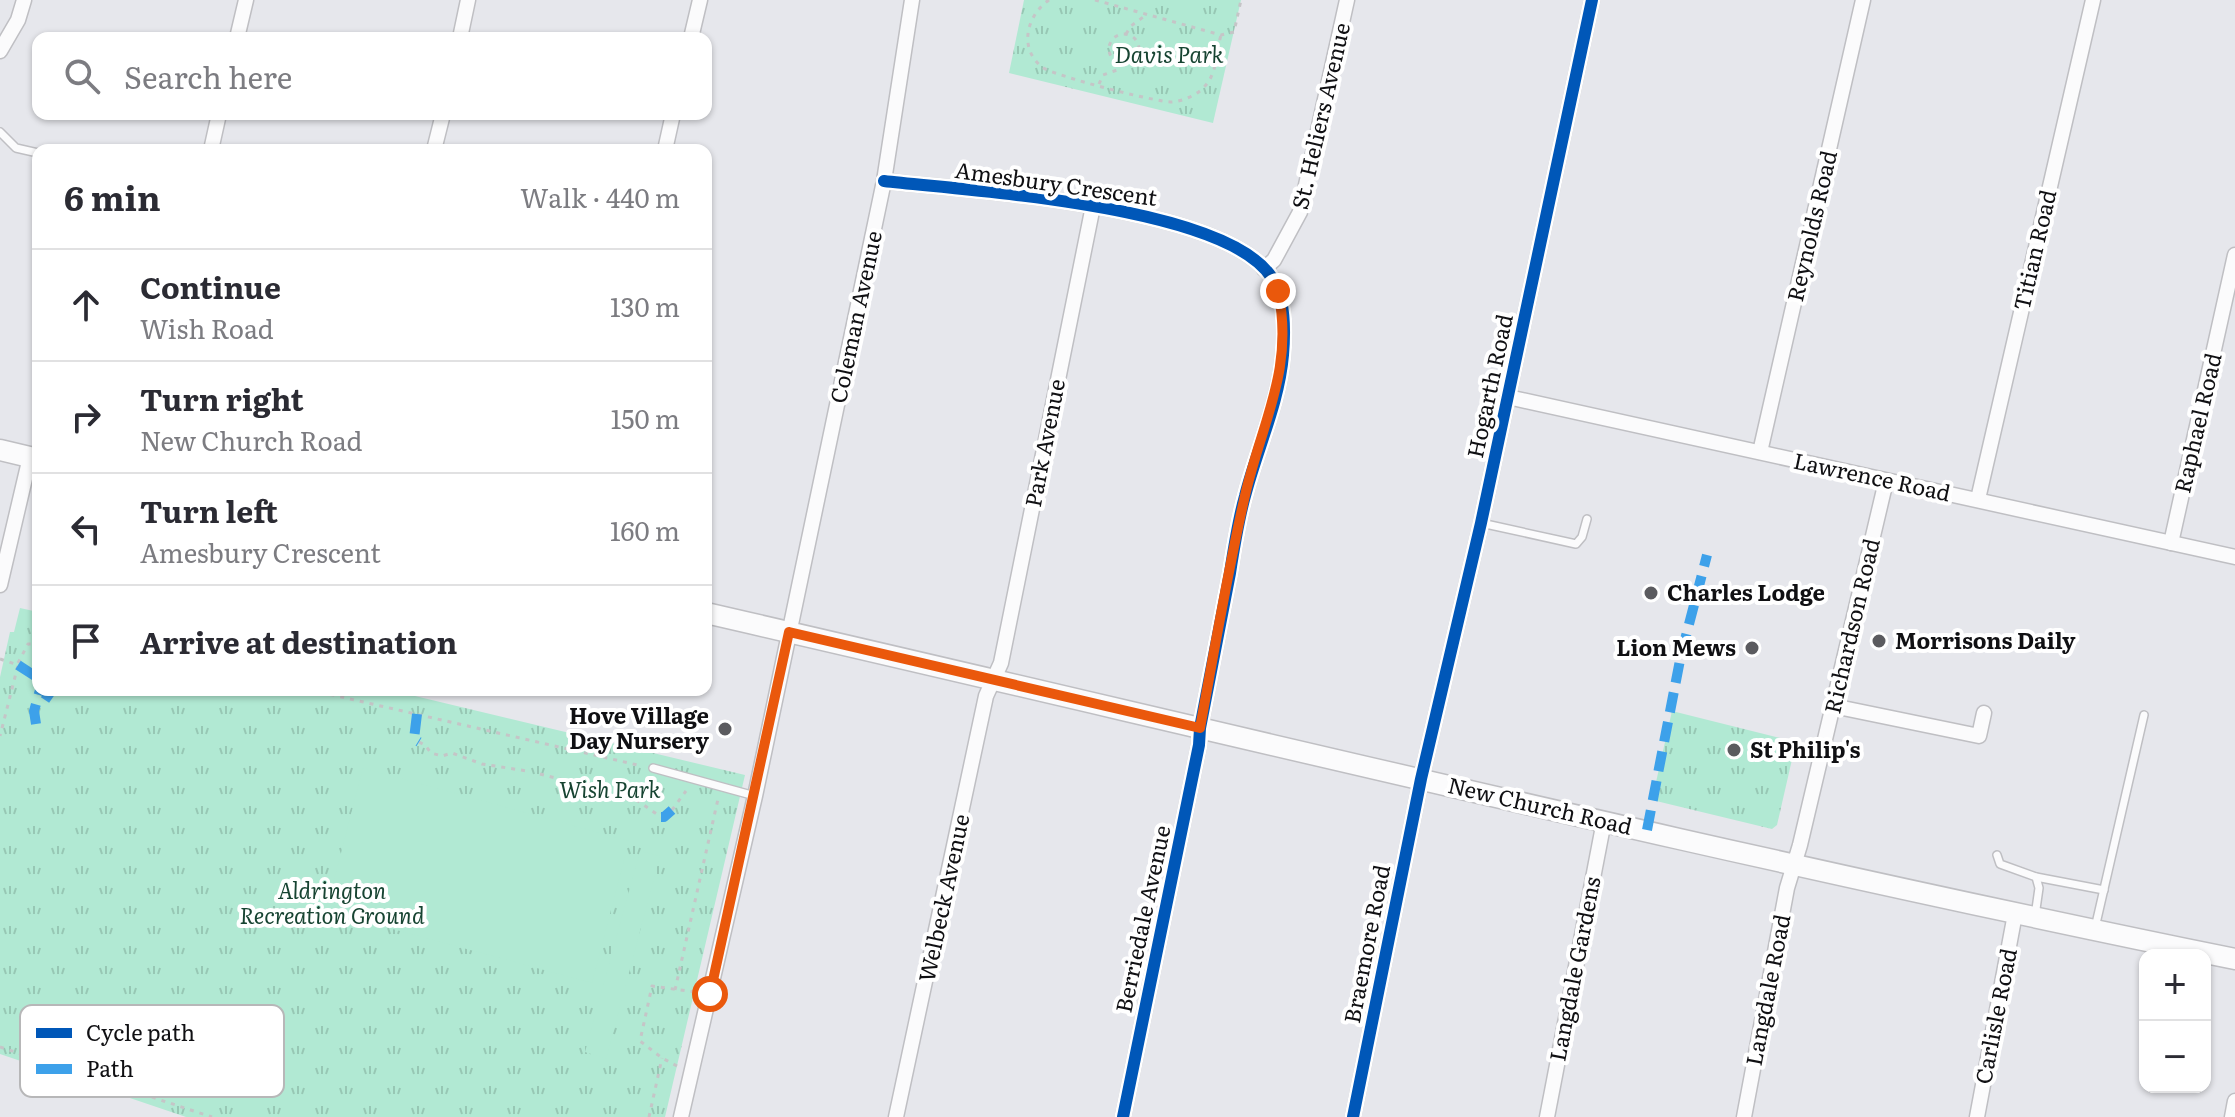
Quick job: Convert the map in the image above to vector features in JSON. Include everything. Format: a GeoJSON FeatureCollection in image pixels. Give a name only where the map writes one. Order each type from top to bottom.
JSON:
{"type":"FeatureCollection","features":[{"type":"Feature","properties":{"kind":"main road"},"geometry":{"type":"LineString","coordinates":[[0,450],[32,458]]}},
{"type":"Feature","properties":{"kind":"main road","name":"New Church Road"},"geometry":{"type":"LineString","coordinates":[[712,614],[1794,864],[2235,959]]}},
{"type":"Feature","properties":{"kind":"street"},"geometry":{"type":"LineString","coordinates":[[0,51],[18,20],[24,0]]}},
{"type":"Feature","properties":{"kind":"street"},"geometry":{"type":"LineString","coordinates":[[238,32],[246,0]]}},
{"type":"Feature","properties":{"kind":"street"},"geometry":{"type":"LineString","coordinates":[[461,32],[468,0]]}},
{"type":"Feature","properties":{"kind":"street"},"geometry":{"type":"LineString","coordinates":[[692,32],[700,0]]}},
{"type":"Feature","properties":{"kind":"street","name":"Coleman Avenue"},"geometry":{"type":"LineString","coordinates":[[681,1117],[755,796],[884,181],[912,0]]}},
{"type":"Feature","properties":{"kind":"street","name":"St. Heliers Avenue"},"geometry":{"type":"LineString","coordinates":[[1264,269],[1274,260],[1300,212],[1347,0]]}},
{"type":"Feature","properties":{"kind":"street","name":"Hogarth Road"},"geometry":{"type":"LineString","coordinates":[[1421,779],[1481,523],[1592,0]]}},
{"type":"Feature","properties":{"kind":"street","name":"Reynolds Road"},"geometry":{"type":"LineString","coordinates":[[1760,452],[1863,0]]}},
{"type":"Feature","properties":{"kind":"street","name":"Titian Road"},"geometry":{"type":"LineString","coordinates":[[1978,499],[2093,0]]}},
{"type":"Feature","properties":{"kind":"street"},"geometry":{"type":"LineString","coordinates":[[212,144],[218,120]]}},
{"type":"Feature","properties":{"kind":"street"},"geometry":{"type":"LineString","coordinates":[[436,144],[442,120]]}},
{"type":"Feature","properties":{"kind":"street"},"geometry":{"type":"LineString","coordinates":[[666,144],[672,120]]}},
{"type":"Feature","properties":{"kind":"street","name":"Amesbury Crescent"},"geometry":{"type":"LineString","coordinates":[[884,181],[1093,206],[1158,218],[1221,241],[1264,269]]}},
{"type":"Feature","properties":{"kind":"street","name":"Park Avenue"},"geometry":{"type":"LineString","coordinates":[[993,679],[1001,663],[1093,206]]}},
{"type":"Feature","properties":{"kind":"street","name":"Raphael Road"},"geometry":{"type":"LineString","coordinates":[[2171,543],[2235,255]]}},
{"type":"Feature","properties":{"kind":"street"},"geometry":{"type":"LineString","coordinates":[[1200,728],[1244,497],[1281,368],[1281,305],[1272,277],[1264,269]]}},
{"type":"Feature","properties":{"kind":"street","name":"Lawrence Road"},"geometry":{"type":"LineString","coordinates":[[1508,397],[2235,557]]}},
{"type":"Feature","properties":{"kind":"street"},"geometry":{"type":"LineString","coordinates":[[0,585],[32,465]]}},
{"type":"Feature","properties":{"kind":"street","name":"Richardson Road"},"geometry":{"type":"LineString","coordinates":[[1794,864],[1886,481]]}},
{"type":"Feature","properties":{"kind":"street","name":"Welbeck Avenue"},"geometry":{"type":"LineString","coordinates":[[896,1117],[986,696],[993,679]]}},
{"type":"Feature","properties":{"kind":"street"},"geometry":{"type":"LineString","coordinates":[[1833,706],[1979,736],[1984,713]]}},
{"type":"Feature","properties":{"kind":"street","name":"Berriedale Avenue"},"geometry":{"type":"LineString","coordinates":[[1123,1117],[1200,728]]}},
{"type":"Feature","properties":{"kind":"street","name":"Braemore Road"},"geometry":{"type":"LineString","coordinates":[[1353,1117],[1421,779]]}},
{"type":"Feature","properties":{"kind":"street","name":"Langdale Gardens"},"geometry":{"type":"LineString","coordinates":[[1547,1117],[1604,821]]}},
{"type":"Feature","properties":{"kind":"street","name":"Langdale Road"},"geometry":{"type":"LineString","coordinates":[[1744,1117],[1794,864]]}},
{"type":"Feature","properties":{"kind":"street","name":"Carlisle Road"},"geometry":{"type":"LineString","coordinates":[[1977,1117],[2025,916]]}},
{"type":"Feature","properties":{"kind":"street"},"geometry":{"type":"LineString","coordinates":[[2232,1117],[2235,1101]]}},
{"type":"Feature","properties":{"kind":"lane"},"geometry":{"type":"LineString","coordinates":[[0,132],[16,148],[32,152]]}},
{"type":"Feature","properties":{"kind":"lane"},"geometry":{"type":"LineString","coordinates":[[1481,523],[1576,544],[1582,537],[1587,519]]}},
{"type":"Feature","properties":{"kind":"lane"},"geometry":{"type":"LineString","coordinates":[[2094,930],[2144,715]]}},
{"type":"Feature","properties":{"kind":"lane"},"geometry":{"type":"LineString","coordinates":[[653,768],[755,796]]}},
{"type":"Feature","properties":{"kind":"lane"},"geometry":{"type":"LineString","coordinates":[[1997,855],[2000,864],[2036,877],[2104,890]]}},
{"type":"Feature","properties":{"kind":"lane"},"geometry":{"type":"LineString","coordinates":[[2025,916],[2039,888],[2036,877]]}},
{"type":"Feature","properties":{"kind":"path"},"geometry":{"type":"LineString","coordinates":[[1049,0],[1034,12],[1029,25],[1029,47],[1042,67],[1056,75],[1161,101],[1175,102],[1187,98],[1197,93],[1212,77],[1221,35]]}},
{"type":"Feature","properties":{"kind":"path"},"geometry":{"type":"LineString","coordinates":[[1095,0],[1221,35],[1234,32],[1241,0]]}},
{"type":"Feature","properties":{"kind":"path"},"geometry":{"type":"LineString","coordinates":[[1121,64],[1110,55],[1110,45],[1115,37],[1126,34],[1146,15]]}},
{"type":"Feature","properties":{"kind":"path"},"geometry":{"type":"LineString","coordinates":[[1099,84],[1103,75],[1135,59],[1139,50],[1136,41],[1126,34]]}},
{"type":"Feature","properties":{"kind":"path"},"geometry":{"type":"LineString","coordinates":[[0,736],[18,665],[28,644],[32,644]]}},
{"type":"Feature","properties":{"kind":"path"},"geometry":{"type":"LineString","coordinates":[[0,659],[18,665]]}},
{"type":"Feature","properties":{"kind":"path"},"geometry":{"type":"LineString","coordinates":[[337,696],[653,768]]}},
{"type":"Feature","properties":{"kind":"path"},"geometry":{"type":"LineString","coordinates":[[419,742],[431,753],[442,756],[452,753],[482,764],[527,771]]}},
{"type":"Feature","properties":{"kind":"path"},"geometry":{"type":"LineString","coordinates":[[540,774],[587,791],[638,801],[661,817]]}},
{"type":"Feature","properties":{"kind":"path"},"geometry":{"type":"LineString","coordinates":[[672,810],[682,799],[691,779]]}},
{"type":"Feature","properties":{"kind":"path"},"geometry":{"type":"LineString","coordinates":[[675,990],[720,787]]}},
{"type":"Feature","properties":{"kind":"path"},"geometry":{"type":"LineString","coordinates":[[649,1117],[662,1058],[640,1041],[652,986],[663,985],[675,990],[710,994]]}},
{"type":"Feature","properties":{"kind":"path"},"geometry":{"type":"LineString","coordinates":[[0,1047],[20,1054]]}},
{"type":"Feature","properties":{"kind":"path"},"geometry":{"type":"LineString","coordinates":[[151,1097],[212,1117]]}},
{"type":"Feature","properties":{"kind":"green space","name":"Davis Park"},"geometry":{"type":"Polygon","coordinates":[[[1024,0],[1241,0],[1213,123],[1009,73],[1024,0]]]}},
{"type":"Feature","properties":{"kind":"green space","name":"Aldrington Recreation Ground"},"geometry":{"type":"Polygon","coordinates":[[[20,608],[32,611],[32,696],[415,696],[745,775],[665,1117],[186,1117],[127,1097],[284,1097],[284,1005],[20,1005],[20,1061],[0,1054],[0,677],[10,632],[14,632],[20,608]]]}},
{"type":"Feature","properties":{"kind":"green space"},"geometry":{"type":"Polygon","coordinates":[[[1672,711],[1796,742],[1777,825],[1772,829],[1652,800],[1672,711]]]}},
{"type":"Feature","properties":{"kind":"green space"},"geometry":{"type":"Polygon","coordinates":[[[363,768],[629,841],[592,983],[326,911],[363,768]]]}},
{"type":"Feature","properties":{"kind":"green space"},"geometry":{"type":"Polygon","coordinates":[[[640,851],[660,856],[606,1059],[585,1052],[640,851]]]}},
{"type":"Feature","properties":{"kind":"marked path"},"geometry":{"type":"LineString","coordinates":[[1647,830],[1681,655],[1707,555]]}},
{"type":"Feature","properties":{"kind":"marked path"},"geometry":{"type":"LineString","coordinates":[[18,665],[32,674]]}},
{"type":"Feature","properties":{"kind":"marked path"},"geometry":{"type":"LineString","coordinates":[[36,724],[34,711],[38,696]]}},
{"type":"Feature","properties":{"kind":"marked path"},"geometry":{"type":"LineString","coordinates":[[45,700],[48,696]]}},
{"type":"Feature","properties":{"kind":"marked path"},"geometry":{"type":"LineString","coordinates":[[417,714],[414,739],[419,742]]}},
{"type":"Feature","properties":{"kind":"marked path"},"geometry":{"type":"LineString","coordinates":[[661,817],[672,810]]}},
{"type":"Feature","properties":{"kind":"cycle path"},"geometry":{"type":"LineString","coordinates":[[1353,1117],[1421,779],[1481,523],[1592,0]]}},
{"type":"Feature","properties":{"kind":"cycle path"},"geometry":{"type":"LineString","coordinates":[[884,181],[1092,206],[1204,233],[1246,253],[1272,278],[1282,305],[1284,346],[1281,373],[1238,524],[1199,745],[1123,1117]]}},
{"type":"Feature","properties":{"kind":"place","name":"Charles Lodge"},"geometry":{"type":"Point","coordinates":[1651,593]}},
{"type":"Feature","properties":{"kind":"place","name":"Morrisons Daily"},"geometry":{"type":"Point","coordinates":[1879,641]}},
{"type":"Feature","properties":{"kind":"place","name":"Lion Mews"},"geometry":{"type":"Point","coordinates":[1752,648]}},
{"type":"Feature","properties":{"kind":"place","name":"Hove Village Day Nursery"},"geometry":{"type":"Point","coordinates":[725,729]}},
{"type":"Feature","properties":{"kind":"place","name":"St Philip's"},"geometry":{"type":"Point","coordinates":[1734,750]}},
{"type":"Feature","properties":{"kind":"route"},"geometry":{"type":"LineString","coordinates":[[710,994],[789,632],[1200,728],[1244,497],[1279,382],[1283,331],[1278,291]]}},
{"type":"Feature","properties":{"kind":"park label","name":"Wish Park"},"geometry":{"type":"Point","coordinates":[610,790]}}]}
